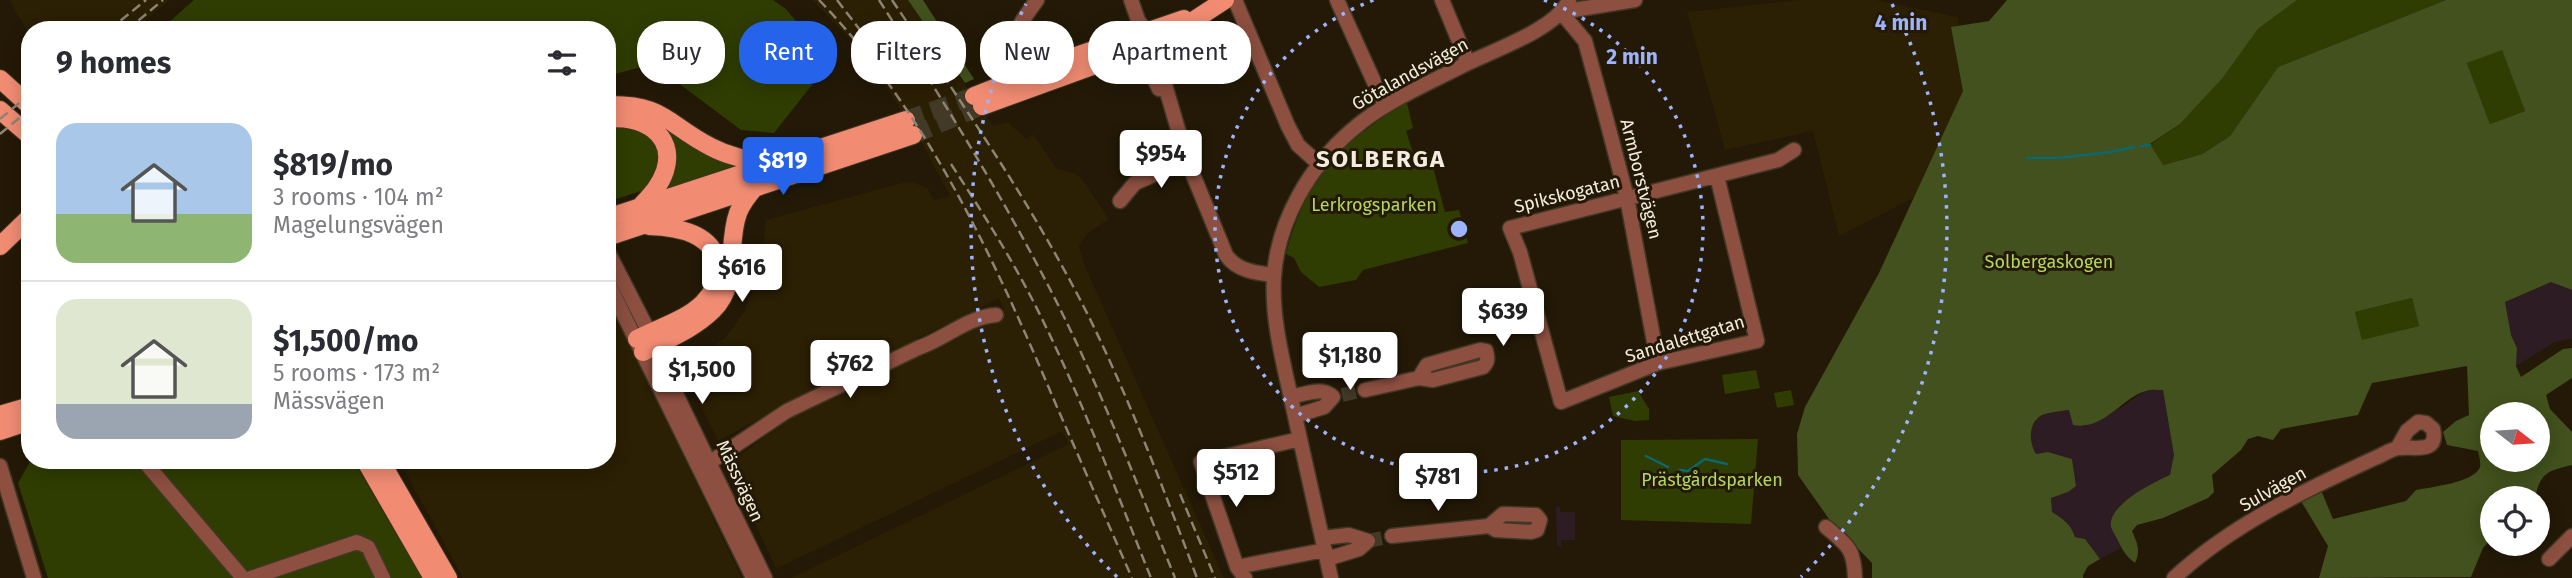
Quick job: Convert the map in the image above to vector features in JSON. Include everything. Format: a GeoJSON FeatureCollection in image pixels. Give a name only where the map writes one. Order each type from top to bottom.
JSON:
{"type":"FeatureCollection","features":[{"type":"Feature","properties":{"kind":"main road"},"geometry":{"type":"LineString","coordinates":[[1181,21],[1197,17],[1225,0]]}},
{"type":"Feature","properties":{"kind":"main road"},"geometry":{"type":"LineString","coordinates":[[1,79],[21,98]]}},
{"type":"Feature","properties":{"kind":"main road"},"geometry":{"type":"LineString","coordinates":[[1009,84],[978,101],[1026,84]]}},
{"type":"Feature","properties":{"kind":"main road"},"geometry":{"type":"LineString","coordinates":[[0,101],[21,119]]}},
{"type":"Feature","properties":{"kind":"main road"},"geometry":{"type":"LineString","coordinates":[[616,106],[648,108],[721,152],[773,164]]}},
{"type":"Feature","properties":{"kind":"main road"},"geometry":{"type":"LineString","coordinates":[[0,110],[21,128]]}},
{"type":"Feature","properties":{"kind":"main road"},"geometry":{"type":"LineString","coordinates":[[616,118],[638,120],[649,126],[665,145],[667,155],[664,173],[659,185],[640,207]]}},
{"type":"Feature","properties":{"kind":"main road"},"geometry":{"type":"LineString","coordinates":[[616,215],[773,164],[909,128],[616,234]]}},
{"type":"Feature","properties":{"kind":"main road"},"geometry":{"type":"LineString","coordinates":[[646,342],[701,320],[714,310],[725,294],[732,271],[736,221],[743,203],[756,185]]}},
{"type":"Feature","properties":{"kind":"main road"},"geometry":{"type":"LineString","coordinates":[[642,225],[664,226],[698,236],[713,251],[718,267],[714,289],[701,305],[646,342]]}},
{"type":"Feature","properties":{"kind":"main road"},"geometry":{"type":"LineString","coordinates":[[0,246],[21,226]]}},
{"type":"Feature","properties":{"kind":"main road"},"geometry":{"type":"LineString","coordinates":[[0,258],[21,240]]}},
{"type":"Feature","properties":{"kind":"main road"},"geometry":{"type":"LineString","coordinates":[[0,415],[21,409]]}},
{"type":"Feature","properties":{"kind":"main road"},"geometry":{"type":"LineString","coordinates":[[0,431],[21,424]]}},
{"type":"Feature","properties":{"kind":"main road"},"geometry":{"type":"LineString","coordinates":[[370,469],[433,578]]}},
{"type":"Feature","properties":{"kind":"main road"},"geometry":{"type":"LineString","coordinates":[[385,469],[448,578]]}},
{"type":"Feature","properties":{"kind":"main road"},"geometry":{"type":"LineString","coordinates":[[397,469],[456,578]]}},
{"type":"Feature","properties":{"kind":"street"},"geometry":{"type":"LineString","coordinates":[[1022,21],[1037,0]]}},
{"type":"Feature","properties":{"kind":"street"},"geometry":{"type":"LineString","coordinates":[[1130,0],[1129,14],[1133,21]]}},
{"type":"Feature","properties":{"kind":"street"},"geometry":{"type":"LineString","coordinates":[[1235,0],[1298,145],[1319,164]]}},
{"type":"Feature","properties":{"kind":"street"},"geometry":{"type":"LineString","coordinates":[[1337,0],[1385,106]]}},
{"type":"Feature","properties":{"kind":"street"},"geometry":{"type":"LineString","coordinates":[[1442,0],[1468,63]]}},
{"type":"Feature","properties":{"kind":"street"},"geometry":{"type":"LineString","coordinates":[[1565,6],[1635,0]]}},
{"type":"Feature","properties":{"kind":"street","name":"Götalandsvägen"},"geometry":{"type":"LineString","coordinates":[[1331,578],[1280,346],[1274,298],[1274,275],[1286,226],[1297,198],[1319,164],[1353,128],[1385,106],[1541,27],[1565,6]]}},
{"type":"Feature","properties":{"kind":"street","name":"Armborstvägen"},"geometry":{"type":"LineString","coordinates":[[1565,6],[1585,41],[1627,198],[1658,363]]}},
{"type":"Feature","properties":{"kind":"street"},"geometry":{"type":"LineString","coordinates":[[1160,84],[1187,160],[1226,255],[1232,263],[1255,272],[1274,275]]}},
{"type":"Feature","properties":{"kind":"street","name":"Spikskogatan"},"geometry":{"type":"LineString","coordinates":[[1510,228],[1778,160],[1794,150]]}},
{"type":"Feature","properties":{"kind":"street"},"geometry":{"type":"LineString","coordinates":[[1120,201],[1135,183],[1187,160]]}},
{"type":"Feature","properties":{"kind":"street","name":"Sandalettgatan"},"geometry":{"type":"LineString","coordinates":[[1510,228],[1520,251],[1561,402],[1658,363],[1757,341],[1717,176]]}},
{"type":"Feature","properties":{"kind":"street","name":"Mässvägen"},"geometry":{"type":"LineString","coordinates":[[616,271],[753,578]]}},
{"type":"Feature","properties":{"kind":"street","name":"Mässvägen"},"geometry":{"type":"LineString","coordinates":[[616,295],[646,342]]}},
{"type":"Feature","properties":{"kind":"street"},"geometry":{"type":"LineString","coordinates":[[705,466],[805,402],[931,344],[959,327],[996,314]]}},
{"type":"Feature","properties":{"kind":"street"},"geometry":{"type":"LineString","coordinates":[[1365,390],[1419,378]]}},
{"type":"Feature","properties":{"kind":"street"},"geometry":{"type":"LineString","coordinates":[[1291,397],[1321,390],[1338,396],[1324,407],[1295,416]]}},
{"type":"Feature","properties":{"kind":"street"},"geometry":{"type":"LineString","coordinates":[[1300,439],[1202,462],[1241,573],[1325,549]]}},
{"type":"Feature","properties":{"kind":"street","name":"Sulvägen"},"geometry":{"type":"LineString","coordinates":[[2174,578],[2198,556],[2245,526],[2326,481],[2398,447]]}},
{"type":"Feature","properties":{"kind":"street"},"geometry":{"type":"LineString","coordinates":[[0,466],[34,578]]}},
{"type":"Feature","properties":{"kind":"street","name":"Mässvägen"},"geometry":{"type":"LineString","coordinates":[[705,466],[765,578]]}},
{"type":"Feature","properties":{"kind":"street"},"geometry":{"type":"LineString","coordinates":[[152,469],[243,578]]}},
{"type":"Feature","properties":{"kind":"street"},"geometry":{"type":"LineString","coordinates":[[1392,536],[1489,526]]}},
{"type":"Feature","properties":{"kind":"street"},"geometry":{"type":"LineString","coordinates":[[1826,527],[1846,544],[1854,557],[1855,578]]}},
{"type":"Feature","properties":{"kind":"street"},"geometry":{"type":"LineString","coordinates":[[2549,559],[2572,536]]}},
{"type":"Feature","properties":{"kind":"street"},"geometry":{"type":"LineString","coordinates":[[251,578],[357,542],[368,547],[383,578]]}},
{"type":"Feature","properties":{"kind":"shaded area"},"geometry":{"type":"Polygon","coordinates":[[[9,0],[170,0],[144,21],[22,21],[9,0]]]}},
{"type":"Feature","properties":{"kind":"shaded area"},"geometry":{"type":"Polygon","coordinates":[[[812,0],[908,0],[922,21],[851,21],[851,41],[837,26],[837,21],[832,21],[812,0]]]}},
{"type":"Feature","properties":{"kind":"shaded area"},"geometry":{"type":"Polygon","coordinates":[[[1799,0],[1876,0],[1958,17],[1965,94],[1923,193],[1839,236],[1813,131],[1725,150],[1687,12],[1799,0]]]}},
{"type":"Feature","properties":{"kind":"shaded area"},"geometry":{"type":"Polygon","coordinates":[[[883,84],[965,84],[993,126],[1008,122],[1026,139],[1033,134],[1056,168],[1076,174],[1082,179],[1109,219],[1088,233],[1079,246],[1084,264],[1224,578],[791,578],[1069,444],[1062,431],[776,569],[728,464],[805,408],[1004,310],[999,298],[718,441],[681,367],[726,337],[744,312],[760,269],[766,220],[902,183],[912,182],[927,188],[934,200],[950,196],[919,138],[883,84]]]}},
{"type":"Feature","properties":{"kind":"shaded area"},"geometry":{"type":"Polygon","coordinates":[[[2551,282],[2572,290],[2572,339],[2555,342],[2516,366],[2517,348],[2511,335],[2505,302],[2551,282]]]}},
{"type":"Feature","properties":{"kind":"shaded area"},"geometry":{"type":"Polygon","coordinates":[[[616,317],[742,578],[463,578],[404,469],[616,469],[616,317]]]}},
{"type":"Feature","properties":{"kind":"shaded area"},"geometry":{"type":"Polygon","coordinates":[[[2163,389],[2174,455],[2170,475],[2147,486],[2119,506],[2111,527],[2121,548],[2100,559],[2085,539],[2075,537],[2066,521],[2052,512],[2051,498],[2076,486],[2072,459],[2048,452],[2036,454],[2030,444],[2030,432],[2037,419],[2045,414],[2069,410],[2084,427],[2145,391],[2163,389]]]}},
{"type":"Feature","properties":{"kind":"shaded area"},"geometry":{"type":"Polygon","coordinates":[[[1556,507],[1560,507],[1560,512],[1575,512],[1575,540],[1561,540],[1561,546],[1557,546],[1556,507]]]}},
{"type":"Feature","properties":{"kind":"green space"},"geometry":{"type":"Polygon","coordinates":[[[194,0],[773,0],[786,9],[796,21],[739,21],[739,84],[813,84],[774,133],[741,130],[680,84],[725,84],[725,21],[637,21],[637,68],[616,74],[616,21],[170,21],[194,0]]]}},
{"type":"Feature","properties":{"kind":"green space"},"geometry":{"type":"Polygon","coordinates":[[[908,0],[923,0],[937,21],[922,21],[908,0]]]}},
{"type":"Feature","properties":{"kind":"green space","name":"Solbergaskogen"},"geometry":{"type":"Polygon","coordinates":[[[2007,0],[2297,0],[2258,29],[2222,79],[2180,124],[2150,144],[2163,165],[2202,154],[2230,136],[2278,67],[2446,0],[2572,0],[2572,290],[2551,282],[2505,302],[2511,335],[2517,348],[2516,366],[2521,377],[2563,349],[2572,348],[2572,378],[2546,395],[2548,402],[2480,402],[2480,465],[2478,451],[2447,445],[2443,432],[2469,415],[2467,366],[2372,383],[2358,415],[2281,429],[2273,440],[2258,436],[2248,439],[2241,450],[2212,475],[2214,492],[2208,498],[2163,518],[2137,525],[2132,531],[2138,551],[2135,563],[2126,554],[2111,527],[2112,519],[2116,511],[2133,495],[2170,475],[2174,455],[2163,390],[2137,394],[2103,418],[2084,426],[2073,425],[2069,410],[2045,414],[2035,421],[2031,431],[2033,449],[2036,454],[2048,452],[2072,459],[2076,486],[2051,498],[2052,512],[2069,525],[2075,537],[2085,539],[2100,559],[2088,566],[2083,578],[1872,578],[1872,563],[1829,519],[1798,475],[1797,434],[1805,407],[1879,273],[1963,91],[1951,27],[1989,21],[2007,0]],[[2502,50],[2467,63],[2490,124],[2525,111],[2502,50]],[[2412,298],[2355,312],[2362,340],[2419,326],[2412,298]]]}},
{"type":"Feature","properties":{"kind":"green space"},"geometry":{"type":"Polygon","coordinates":[[[2297,0],[2446,0],[2278,67],[2230,136],[2202,154],[2162,165],[2150,145],[2180,124],[2222,79],[2258,29],[2297,0]]]}},
{"type":"Feature","properties":{"kind":"green space"},"geometry":{"type":"Polygon","coordinates":[[[2502,49],[2525,111],[2490,124],[2467,63],[2502,49]]]}},
{"type":"Feature","properties":{"kind":"green space"},"geometry":{"type":"Polygon","coordinates":[[[966,67],[974,79],[966,83],[966,67]]]}},
{"type":"Feature","properties":{"kind":"green space","name":"Lerkrogsparken"},"geometry":{"type":"Polygon","coordinates":[[[1407,103],[1413,128],[1406,131],[1415,159],[1430,156],[1445,212],[1459,210],[1468,243],[1363,270],[1356,280],[1319,287],[1301,272],[1294,258],[1286,254],[1303,205],[1329,165],[1345,148],[1363,132],[1407,103]]]}},
{"type":"Feature","properties":{"kind":"green space"},"geometry":{"type":"Polygon","coordinates":[[[657,119],[740,164],[666,189],[657,119]]]}},
{"type":"Feature","properties":{"kind":"green space"},"geometry":{"type":"Polygon","coordinates":[[[633,125],[655,142],[661,160],[653,181],[644,190],[616,199],[616,126],[633,125]]]}},
{"type":"Feature","properties":{"kind":"green space"},"geometry":{"type":"Polygon","coordinates":[[[2412,298],[2419,326],[2362,341],[2355,312],[2412,298]]]}},
{"type":"Feature","properties":{"kind":"green space"},"geometry":{"type":"Polygon","coordinates":[[[1756,370],[1760,388],[1725,394],[1722,375],[1756,370]]]}},
{"type":"Feature","properties":{"kind":"green space"},"geometry":{"type":"Polygon","coordinates":[[[1791,390],[1794,405],[1777,408],[1774,393],[1791,390]]]}},
{"type":"Feature","properties":{"kind":"green space"},"geometry":{"type":"Polygon","coordinates":[[[1638,391],[1649,409],[1649,420],[1635,421],[1613,416],[1609,397],[1638,391]]]}},
{"type":"Feature","properties":{"kind":"green space","name":"Solbergaskogen"},"geometry":{"type":"Polygon","coordinates":[[[2550,409],[2572,432],[2572,465],[2546,474],[2539,486],[2480,486],[2480,555],[2471,577],[2319,578],[2328,546],[2301,501],[2321,490],[2333,519],[2406,501],[2416,490],[2461,481],[2480,467],[2480,472],[2550,472],[2550,409]]]}},
{"type":"Feature","properties":{"kind":"green space","name":"Prästgårdsparken"},"geometry":{"type":"Polygon","coordinates":[[[1758,439],[1751,524],[1621,520],[1621,440],[1758,439]]]}},
{"type":"Feature","properties":{"kind":"green space"},"geometry":{"type":"Polygon","coordinates":[[[26,469],[358,469],[422,578],[48,578],[18,483],[26,469]]]}},
{"type":"Feature","properties":{"kind":"waterway"},"geometry":{"type":"LineString","coordinates":[[2141,146],[2150,145]]}},
{"type":"Feature","properties":{"kind":"waterway"},"geometry":{"type":"LineString","coordinates":[[2027,158],[2057,158],[2134,147]]}},
{"type":"Feature","properties":{"kind":"waterway"},"geometry":{"type":"LineString","coordinates":[[1646,456],[1668,467]]}},
{"type":"Feature","properties":{"kind":"waterway"},"geometry":{"type":"LineString","coordinates":[[1680,470],[1688,471],[1705,459],[1727,464]]}},
{"type":"Feature","properties":{"kind":"tunnel"},"geometry":{"type":"LineString","coordinates":[[906,120],[974,96]]}},
{"type":"Feature","properties":{"kind":"tunnel"},"geometry":{"type":"LineString","coordinates":[[913,135],[982,106]]}},
{"type":"Feature","properties":{"kind":"tunnel"},"geometry":{"type":"LineString","coordinates":[[1342,395],[1365,390]]}},
{"type":"Feature","properties":{"kind":"tunnel"},"geometry":{"type":"LineString","coordinates":[[1368,541],[1392,536]]}},
{"type":"Feature","properties":{"kind":"railway"},"geometry":{"type":"LineString","coordinates":[[120,21],[146,0]]}},
{"type":"Feature","properties":{"kind":"railway"},"geometry":{"type":"LineString","coordinates":[[138,21],[163,0]]}},
{"type":"Feature","properties":{"kind":"railway"},"geometry":{"type":"LineString","coordinates":[[819,0],[858,44],[894,91],[956,192],[1010,299],[1132,578]]}},
{"type":"Feature","properties":{"kind":"railway"},"geometry":{"type":"LineString","coordinates":[[837,0],[853,21]]}},
{"type":"Feature","properties":{"kind":"railway"},"geometry":{"type":"LineString","coordinates":[[879,0],[989,179],[1068,324],[1131,468],[1175,578]]}},
{"type":"Feature","properties":{"kind":"railway"},"geometry":{"type":"LineString","coordinates":[[892,0],[996,156],[1068,277],[1133,415],[1197,578]]}},
{"type":"Feature","properties":{"kind":"railway"},"geometry":{"type":"LineString","coordinates":[[0,119],[21,102]]}},
{"type":"Feature","properties":{"kind":"railway"},"geometry":{"type":"LineString","coordinates":[[0,134],[21,116]]}},
{"type":"Feature","properties":{"kind":"railway"},"geometry":{"type":"LineString","coordinates":[[951,164],[1012,263],[1048,331],[1151,578]]}},
{"type":"Feature","properties":{"kind":"railway"},"geometry":{"type":"LineString","coordinates":[[1180,494],[1215,578]]}},
{"type":"Feature","properties":{"kind":"district","name":"SOLBERGA"},"geometry":{"type":"Point","coordinates":[1381,159]}}]}
